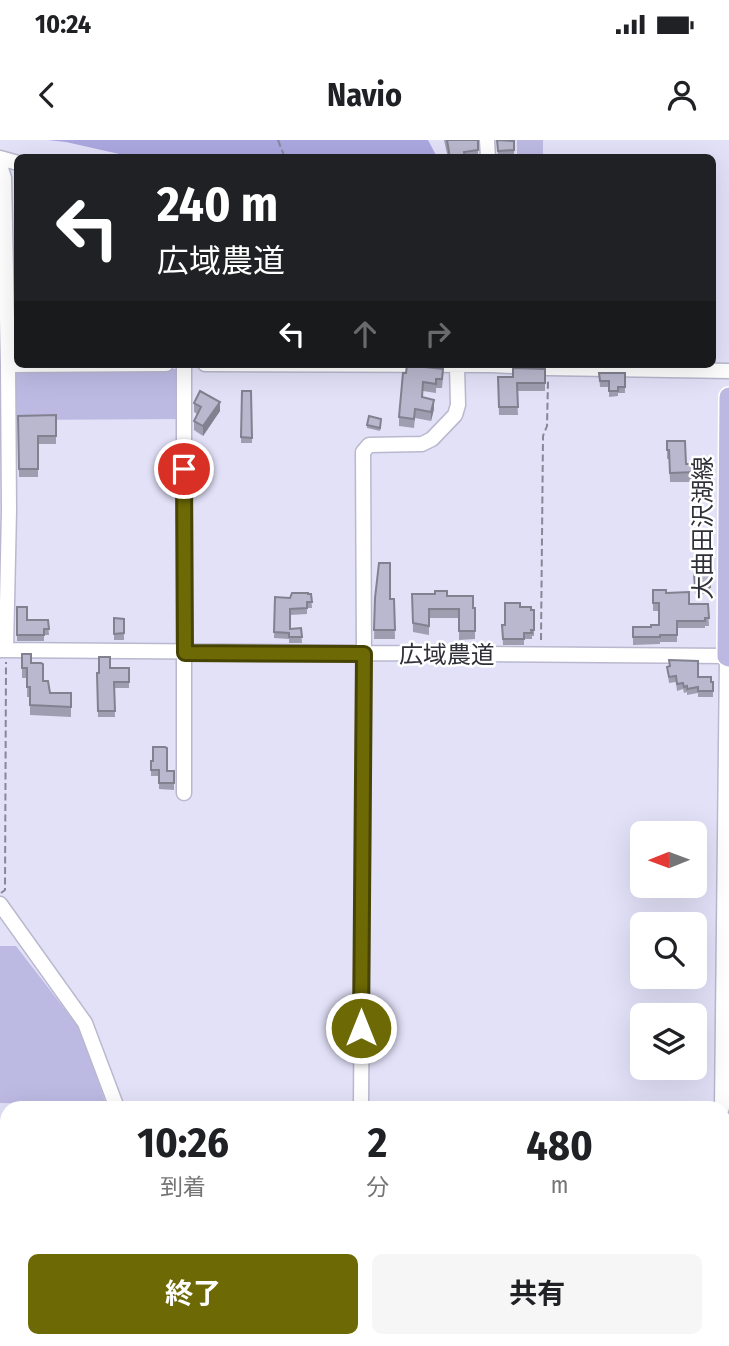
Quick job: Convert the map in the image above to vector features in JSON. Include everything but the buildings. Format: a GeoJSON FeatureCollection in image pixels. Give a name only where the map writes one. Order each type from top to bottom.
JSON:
{"type":"FeatureCollection","features":[{"type":"Feature","properties":{"kind":"main road","name":"大曲田沢湖線"},"geometry":{"type":"LineString","coordinates":[[728,656],[729,397]]}},
{"type":"Feature","properties":{"kind":"street"},"geometry":{"type":"LineString","coordinates":[[0,165],[4,178],[8,365],[3,650]]}},
{"type":"Feature","properties":{"kind":"street"},"geometry":{"type":"LineString","coordinates":[[8,365],[14,365]]}},
{"type":"Feature","properties":{"kind":"street"},"geometry":{"type":"LineString","coordinates":[[184,368],[184,793]]}},
{"type":"Feature","properties":{"kind":"street"},"geometry":{"type":"LineString","coordinates":[[361,1101],[363,452],[369,445],[422,444],[432,439],[455,415],[458,405],[457,368]]}},
{"type":"Feature","properties":{"kind":"street"},"geometry":{"type":"LineString","coordinates":[[548,368],[729,371]]}},
{"type":"Feature","properties":{"kind":"street","name":"広域農道"},"geometry":{"type":"LineString","coordinates":[[3,650],[728,656]]}},
{"type":"Feature","properties":{"kind":"street"},"geometry":{"type":"LineString","coordinates":[[722,1101],[728,656]]}},
{"type":"Feature","properties":{"kind":"street"},"geometry":{"type":"LineString","coordinates":[[0,904],[85,1023],[114,1101]]}},
{"type":"Feature","properties":{"kind":"path"},"geometry":{"type":"LineString","coordinates":[[541,655],[543,436],[547,426],[548,368]]}},
{"type":"Feature","properties":{"kind":"path"},"geometry":{"type":"LineString","coordinates":[[0,894],[5,890],[3,650]]}},
{"type":"Feature","properties":{"kind":"shaded area"},"geometry":{"type":"Polygon","coordinates":[[[48,140],[428,140],[435,154],[119,154],[48,140]]]}},
{"type":"Feature","properties":{"kind":"shaded area"},"geometry":{"type":"Polygon","coordinates":[[[517,140],[543,140],[543,154],[517,154],[517,140]]]}},
{"type":"Feature","properties":{"kind":"shaded area"},"geometry":{"type":"Polygon","coordinates":[[[15,369],[181,369],[181,419],[15,420],[15,369]]]}},
{"type":"Feature","properties":{"kind":"shaded area"},"geometry":{"type":"Polygon","coordinates":[[[0,946],[16,946],[81,1030],[105,1101],[0,1101],[0,946]]]}},
{"type":"Feature","properties":{"kind":"route"},"geometry":{"type":"LineString","coordinates":[[184,469],[185,653],[364,654],[361,1028]]}}]}
